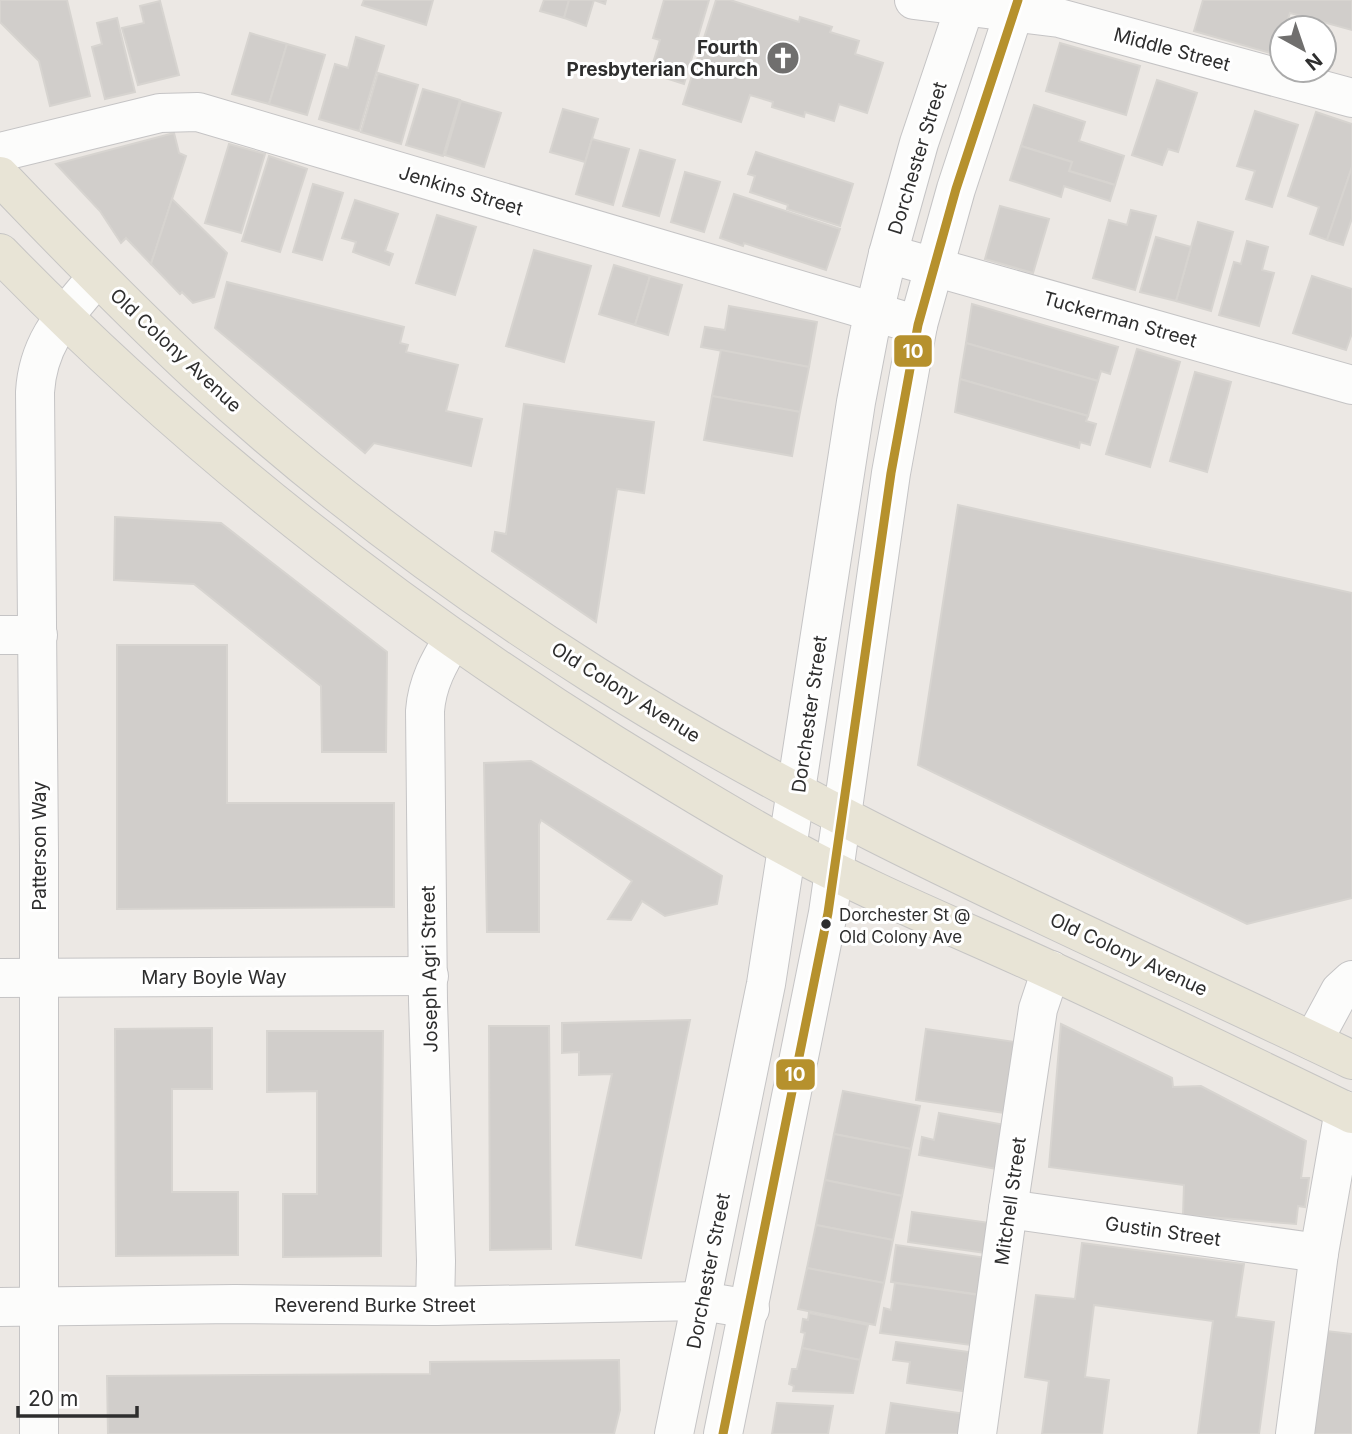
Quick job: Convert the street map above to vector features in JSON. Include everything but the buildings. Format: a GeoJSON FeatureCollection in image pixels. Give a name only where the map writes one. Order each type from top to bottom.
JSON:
{"type":"FeatureCollection","features":[{"type":"Feature","properties":{"kind":"main road","name":"Old Colony Avenue"},"geometry":{"type":"LineString","coordinates":[[0,176],[97,277],[262,431],[422,556],[592,673],[673,723],[842,816],[1352,1060]]}},
{"type":"Feature","properties":{"kind":"main road"},"geometry":{"type":"LineString","coordinates":[[0,253],[164,410],[229,467],[332,551],[453,639],[565,714],[719,809],[788,848],[1348,1112]]}},
{"type":"Feature","properties":{"kind":"street","name":"Middle Street"},"geometry":{"type":"LineString","coordinates":[[914,0],[990,6],[1059,18],[1352,98]]}},
{"type":"Feature","properties":{"kind":"street","name":"Dorchester Street"},"geometry":{"type":"LineString","coordinates":[[674,1434],[766,984],[856,402],[874,312],[919,143],[990,6]]}},
{"type":"Feature","properties":{"kind":"street"},"geometry":{"type":"LineString","coordinates":[[723,1434],[810,1009],[834,871],[895,451],[918,325],[990,6]]}},
{"type":"Feature","properties":{"kind":"street","name":"Jenkins Street"},"geometry":{"type":"LineString","coordinates":[[0,152],[160,113],[198,112],[918,325]]}},
{"type":"Feature","properties":{"kind":"street","name":"Tuckerman Street"},"geometry":{"type":"LineString","coordinates":[[888,254],[1352,385]]}},
{"type":"Feature","properties":{"kind":"street","name":"Patterson Way"},"geometry":{"type":"LineString","coordinates":[[39,1434],[36,377],[49,337],[97,277]]}},
{"type":"Feature","properties":{"kind":"street"},"geometry":{"type":"LineString","coordinates":[[833,550],[880,555]]}},
{"type":"Feature","properties":{"kind":"street"},"geometry":{"type":"LineString","coordinates":[[0,635],[38,635]]}},
{"type":"Feature","properties":{"kind":"street","name":"Joseph Agri Street"},"geometry":{"type":"LineString","coordinates":[[435,1306],[425,711],[426,695],[432,678],[453,639]]}},
{"type":"Feature","properties":{"kind":"street","name":"Mitchell Street"},"geometry":{"type":"LineString","coordinates":[[977,1434],[1038,1009],[1051,971]]}},
{"type":"Feature","properties":{"kind":"street","name":"Mary Boyle Way"},"geometry":{"type":"LineString","coordinates":[[0,978],[429,976]]}},
{"type":"Feature","properties":{"kind":"street"},"geometry":{"type":"LineString","coordinates":[[1312,1041],[1339,991],[1352,980]]}},
{"type":"Feature","properties":{"kind":"street"},"geometry":{"type":"LineString","coordinates":[[1294,1434],[1319,1253],[1348,1112]]}},
{"type":"Feature","properties":{"kind":"street","name":"Gustin Street"},"geometry":{"type":"LineString","coordinates":[[1008,1209],[1319,1253]]}},
{"type":"Feature","properties":{"kind":"street","name":"Reverend Burke Street"},"geometry":{"type":"LineString","coordinates":[[0,1307],[235,1304],[435,1306],[702,1301],[750,1309]]}},
{"type":"Feature","properties":{"kind":"transit line","name":"10"},"geometry":{"type":"LineString","coordinates":[[723,1434],[828,913],[891,473],[918,325],[956,189],[1018,0]]}},
{"type":"Feature","properties":{"kind":"place","name":"Fourth Presbyterian Church"},"geometry":{"type":"Point","coordinates":[783,58]}},
{"type":"Feature","properties":{"kind":"place","name":"Dorchester St @ Old Colony Ave"},"geometry":{"type":"Point","coordinates":[826,924]}}]}
